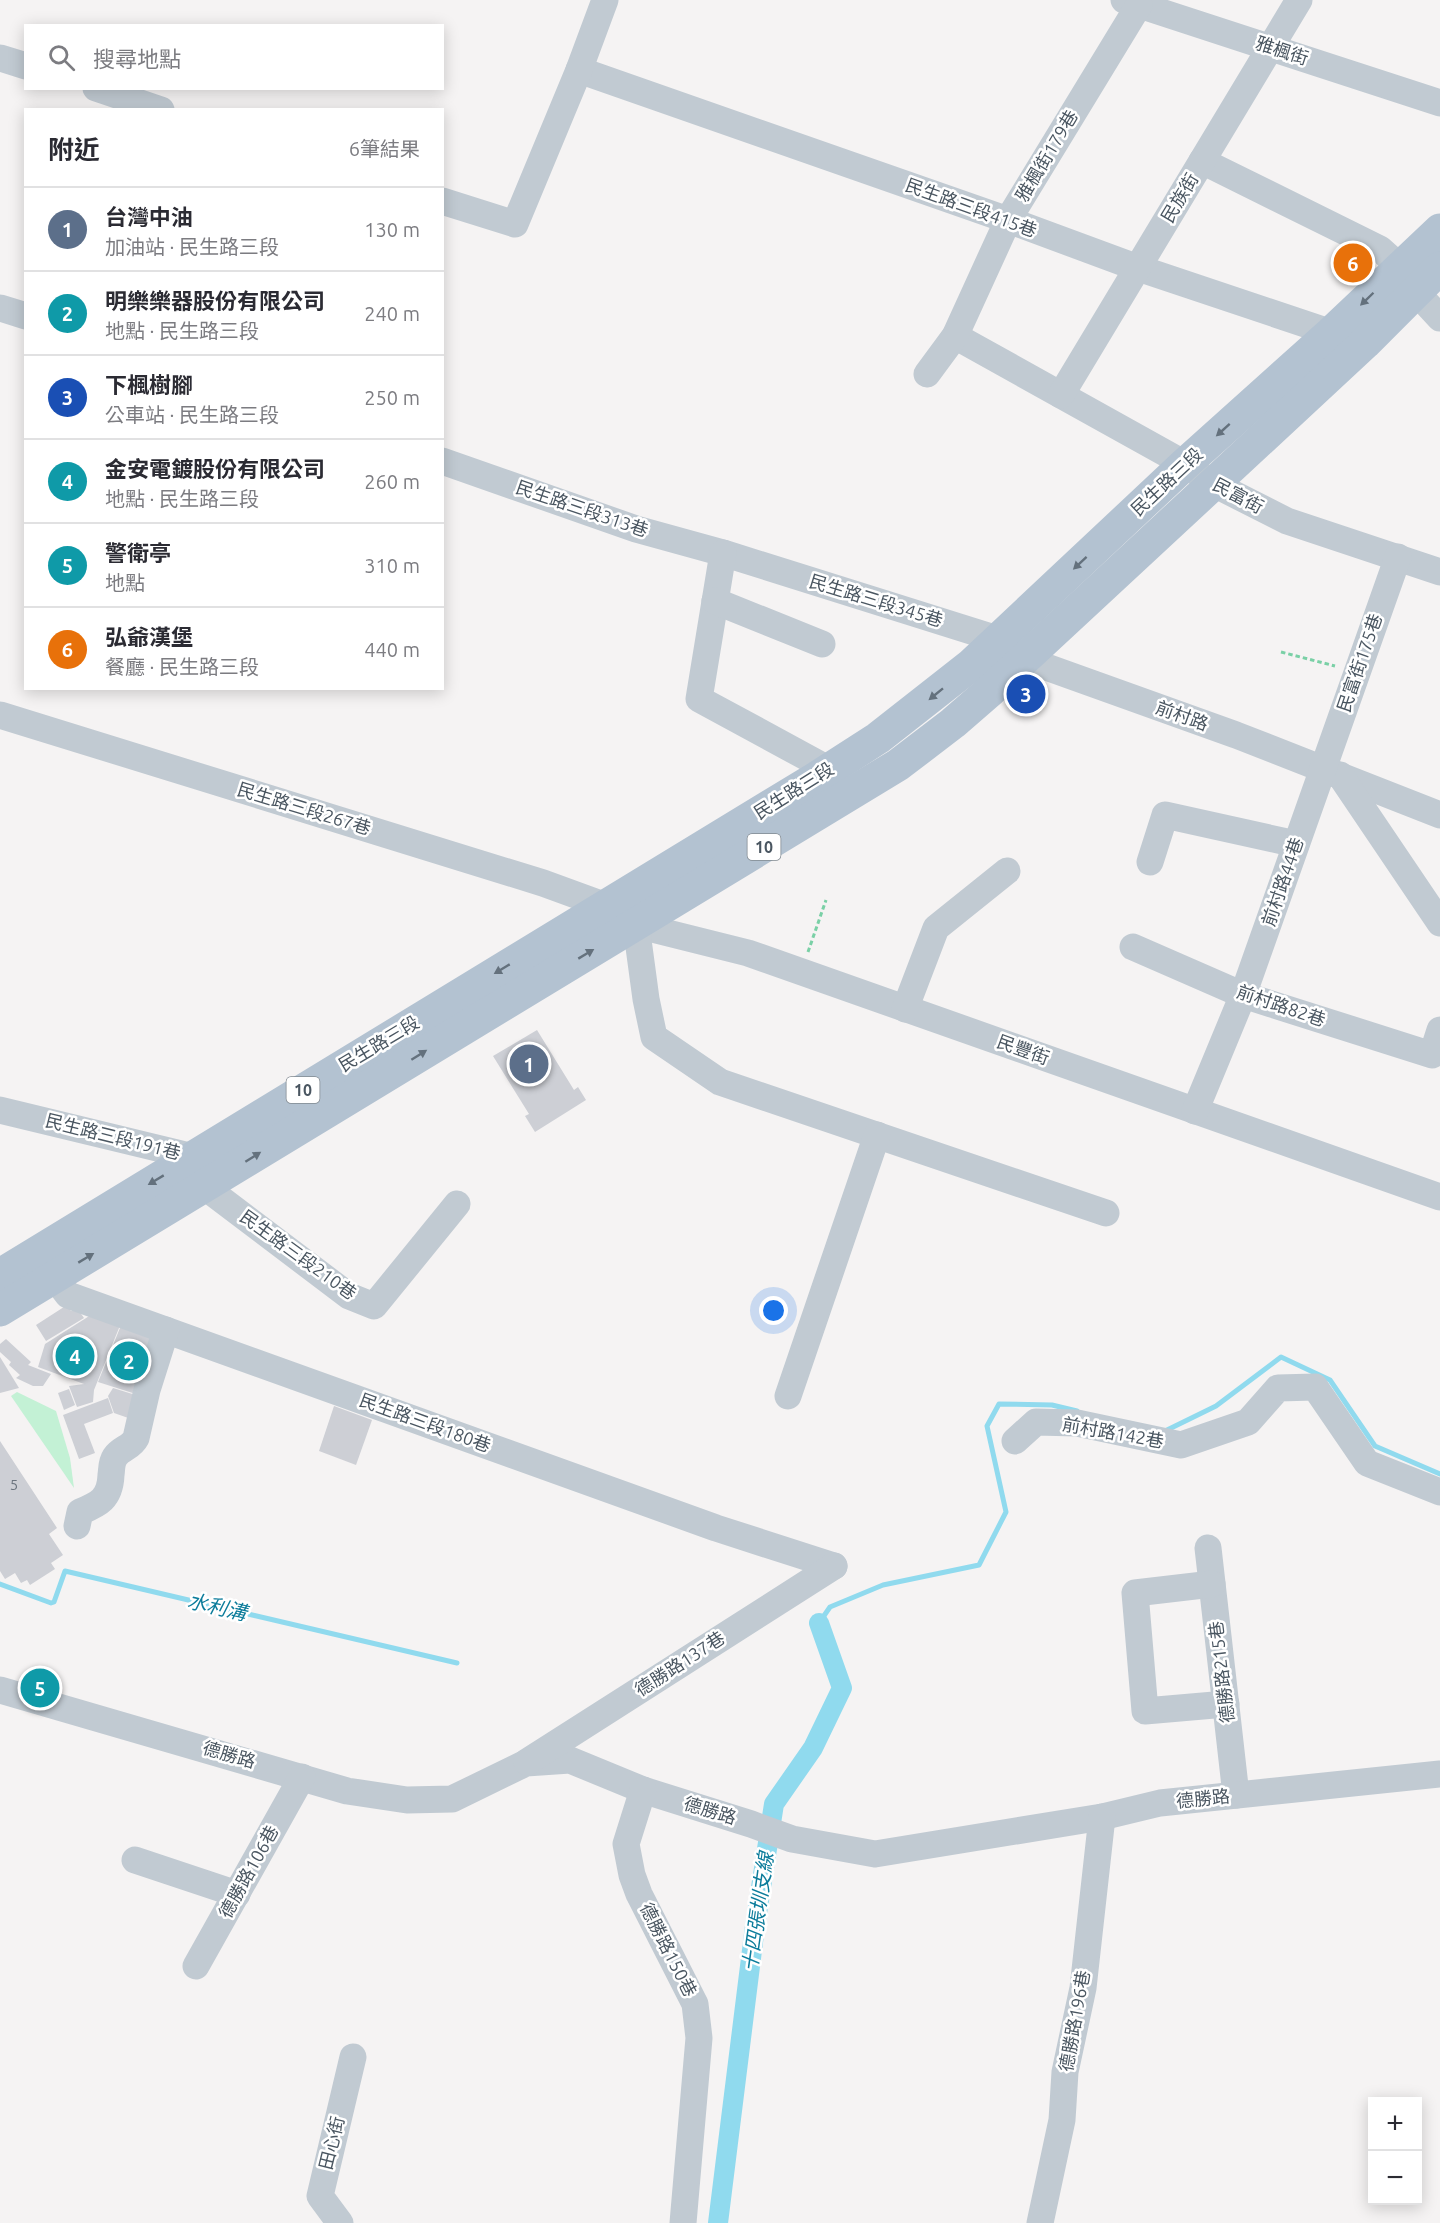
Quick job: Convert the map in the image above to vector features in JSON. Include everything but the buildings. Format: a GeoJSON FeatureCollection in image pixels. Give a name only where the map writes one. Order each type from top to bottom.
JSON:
{"type":"FeatureCollection","features":[{"type":"Feature","properties":{"kind":"main road","name":"民生路三段"},"geometry":{"type":"LineString","coordinates":[[0,1310],[45,1265],[200,1172],[636,925],[898,765],[953,723],[1024,659],[1365,343],[1440,230]]}},
{"type":"Feature","properties":{"kind":"main road","name":"民生路三段"},"geometry":{"type":"LineString","coordinates":[[200,1172],[606,906],[830,770],[878,738],[971,665],[1185,464],[1331,333],[1408,279],[1440,268]]}},
{"type":"Feature","properties":{"kind":"main road","name":"民生路三段"},"geometry":{"type":"LineString","coordinates":[[0,1275],[45,1265]]}},
{"type":"Feature","properties":{"kind":"street"},"geometry":{"type":"LineString","coordinates":[[444,202],[515,224],[579,70],[604,0]]}},
{"type":"Feature","properties":{"kind":"street","name":"民族街"},"geometry":{"type":"LineString","coordinates":[[1061,395],[1299,0]]}},
{"type":"Feature","properties":{"kind":"street","name":"雅楓街"},"geometry":{"type":"LineString","coordinates":[[1131,2],[1440,103]]}},
{"type":"Feature","properties":{"kind":"street","name":"雅楓街179巷"},"geometry":{"type":"LineString","coordinates":[[927,374],[955,336],[1008,220],[1131,2]]}},
{"type":"Feature","properties":{"kind":"street"},"geometry":{"type":"LineString","coordinates":[[0,58],[24,65]]}},
{"type":"Feature","properties":{"kind":"street","name":"民生路三段415巷"},"geometry":{"type":"LineString","coordinates":[[579,70],[1008,220],[1138,268],[1365,343]]}},
{"type":"Feature","properties":{"kind":"street"},"geometry":{"type":"LineString","coordinates":[[102,90],[155,108]]}},
{"type":"Feature","properties":{"kind":"street"},"geometry":{"type":"LineString","coordinates":[[1202,161],[1380,249],[1440,318]]}},
{"type":"Feature","properties":{"kind":"street"},"geometry":{"type":"LineString","coordinates":[[0,308],[24,315]]}},
{"type":"Feature","properties":{"kind":"street","name":"民富街"},"geometry":{"type":"LineString","coordinates":[[955,336],[1185,464],[1212,483],[1287,521],[1440,572]]}},
{"type":"Feature","properties":{"kind":"street","name":"民生路三段313巷"},"geometry":{"type":"LineString","coordinates":[[444,462],[636,529],[723,554]]}},
{"type":"Feature","properties":{"kind":"street"},"geometry":{"type":"LineString","coordinates":[[723,554],[699,699],[830,770]]}},
{"type":"Feature","properties":{"kind":"street","name":"民生路三段345巷"},"geometry":{"type":"LineString","coordinates":[[723,554],[997,639],[1024,659]]}},
{"type":"Feature","properties":{"kind":"street","name":"民富街175巷"},"geometry":{"type":"LineString","coordinates":[[1331,772],[1357,672],[1398,557]]}},
{"type":"Feature","properties":{"kind":"street"},"geometry":{"type":"LineString","coordinates":[[715,601],[822,644]]}},
{"type":"Feature","properties":{"kind":"street","name":"前村路"},"geometry":{"type":"LineString","coordinates":[[1024,659],[1236,735],[1440,815]]}},
{"type":"Feature","properties":{"kind":"street","name":"民生路三段267巷"},"geometry":{"type":"LineString","coordinates":[[0,715],[543,883],[606,906]]}},
{"type":"Feature","properties":{"kind":"street"},"geometry":{"type":"LineString","coordinates":[[1331,772],[1440,923]]}},
{"type":"Feature","properties":{"kind":"street","name":"前村路44巷"},"geometry":{"type":"LineString","coordinates":[[1195,1111],[1243,995],[1296,843],[1331,772]]}},
{"type":"Feature","properties":{"kind":"street"},"geometry":{"type":"LineString","coordinates":[[1150,862],[1165,815],[1296,843]]}},
{"type":"Feature","properties":{"kind":"street"},"geometry":{"type":"LineString","coordinates":[[905,1009],[936,928],[1007,871]]}},
{"type":"Feature","properties":{"kind":"street","name":"民豐街"},"geometry":{"type":"LineString","coordinates":[[606,906],[636,925],[748,953],[1440,1197]]}},
{"type":"Feature","properties":{"kind":"street"},"geometry":{"type":"LineString","coordinates":[[636,925],[646,999],[654,1037],[720,1082],[1106,1213]]}},
{"type":"Feature","properties":{"kind":"street","name":"前村路82巷"},"geometry":{"type":"LineString","coordinates":[[1133,947],[1243,995],[1436,1043]]}},
{"type":"Feature","properties":{"kind":"street","name":"民生路三段191巷"},"geometry":{"type":"LineString","coordinates":[[0,1110],[200,1172]]}},
{"type":"Feature","properties":{"kind":"street"},"geometry":{"type":"LineString","coordinates":[[788,1396],[876,1135]]}},
{"type":"Feature","properties":{"kind":"street","name":"民生路三段210巷"},"geometry":{"type":"LineString","coordinates":[[200,1172],[349,1296],[374,1306],[457,1204]]}},
{"type":"Feature","properties":{"kind":"street","name":"民生路三段180巷"},"geometry":{"type":"LineString","coordinates":[[45,1265],[68,1295],[716,1528],[834,1566]]}},
{"type":"Feature","properties":{"kind":"street"},"geometry":{"type":"LineString","coordinates":[[77,1526],[80,1512],[97,1505],[104,1499],[109,1488],[111,1466],[115,1457],[133,1445],[166,1330]]}},
{"type":"Feature","properties":{"kind":"street","name":"前村路142巷"},"geometry":{"type":"LineString","coordinates":[[1016,1441],[1036,1422],[1077,1423],[1181,1445],[1248,1422],[1278,1388],[1315,1387],[1367,1463],[1440,1492]]}},
{"type":"Feature","properties":{"kind":"street","name":"德勝路215巷"},"geometry":{"type":"LineString","coordinates":[[1208,1548],[1236,1795]]}},
{"type":"Feature","properties":{"kind":"street","name":"德勝路137巷"},"geometry":{"type":"LineString","coordinates":[[526,1763],[834,1566]]}},
{"type":"Feature","properties":{"kind":"street"},"geometry":{"type":"LineString","coordinates":[[1212,1584],[1135,1593],[1145,1711],[1226,1704]]}},
{"type":"Feature","properties":{"kind":"street","name":"德勝路"},"geometry":{"type":"LineString","coordinates":[[0,1690],[347,1791],[407,1800],[452,1799],[526,1763],[570,1760],[643,1790],[792,1839],[875,1854],[1102,1817],[1160,1803],[1440,1774]]}},
{"type":"Feature","properties":{"kind":"street","name":"德勝路106巷"},"geometry":{"type":"LineString","coordinates":[[196,1966],[302,1777]]}},
{"type":"Feature","properties":{"kind":"street","name":"德勝路150巷"},"geometry":{"type":"LineString","coordinates":[[643,1790],[626,1844],[632,1875],[639,1894],[695,2004],[699,2038],[683,2223]]}},
{"type":"Feature","properties":{"kind":"street","name":"德勝路196巷"},"geometry":{"type":"LineString","coordinates":[[1040,2223],[1062,2120],[1065,2072],[1083,1988],[1102,1817]]}},
{"type":"Feature","properties":{"kind":"street"},"geometry":{"type":"LineString","coordinates":[[135,1860],[237,1894]]}},
{"type":"Feature","properties":{"kind":"street","name":"田心街"},"geometry":{"type":"LineString","coordinates":[[340,2223],[320,2196],[353,2057]]}},
{"type":"Feature","properties":{"kind":"path"},"geometry":{"type":"LineString","coordinates":[[1281,652],[1357,672]]}},
{"type":"Feature","properties":{"kind":"path"},"geometry":{"type":"LineString","coordinates":[[801,972],[826,900]]}},
{"type":"Feature","properties":{"kind":"green space"},"geometry":{"type":"Polygon","coordinates":[[[17,1392],[56,1411],[70,1458],[74,1488],[11,1396],[17,1392]]]}},
{"type":"Feature","properties":{"kind":"waterway"},"geometry":{"type":"LineString","coordinates":[[1165,1431],[1216,1406],[1281,1357],[1330,1380],[1375,1446],[1440,1474]]}},
{"type":"Feature","properties":{"kind":"waterway"},"geometry":{"type":"LineString","coordinates":[[819,1623],[830,1607],[883,1585],[979,1565],[1006,1512],[987,1426],[999,1404],[1052,1405],[1077,1411]]}},
{"type":"Feature","properties":{"kind":"waterway","name":"水利溝"},"geometry":{"type":"LineString","coordinates":[[0,1584],[51,1603],[54,1602],[65,1571],[457,1663]]}},
{"type":"Feature","properties":{"kind":"waterway","name":"十四張圳支線"},"geometry":{"type":"LineString","coordinates":[[718,2223],[755,1926],[774,1804],[813,1748],[842,1688],[819,1623]]}},
{"type":"Feature","properties":{"kind":"place","name":"弘爺漢堡"},"geometry":{"type":"Point","coordinates":[1353,263]}},
{"type":"Feature","properties":{"kind":"place","name":"下楓樹腳"},"geometry":{"type":"Point","coordinates":[1026,694]}},
{"type":"Feature","properties":{"kind":"place","name":"台灣中油"},"geometry":{"type":"Point","coordinates":[529,1064]}},
{"type":"Feature","properties":{"kind":"place","name":"金安電鍍股份有限公司"},"geometry":{"type":"Point","coordinates":[75,1356]}},
{"type":"Feature","properties":{"kind":"place","name":"明樂樂器股份有限公司"},"geometry":{"type":"Point","coordinates":[129,1361]}},
{"type":"Feature","properties":{"kind":"place","name":"警衛亭"},"geometry":{"type":"Point","coordinates":[40,1688]}}]}
